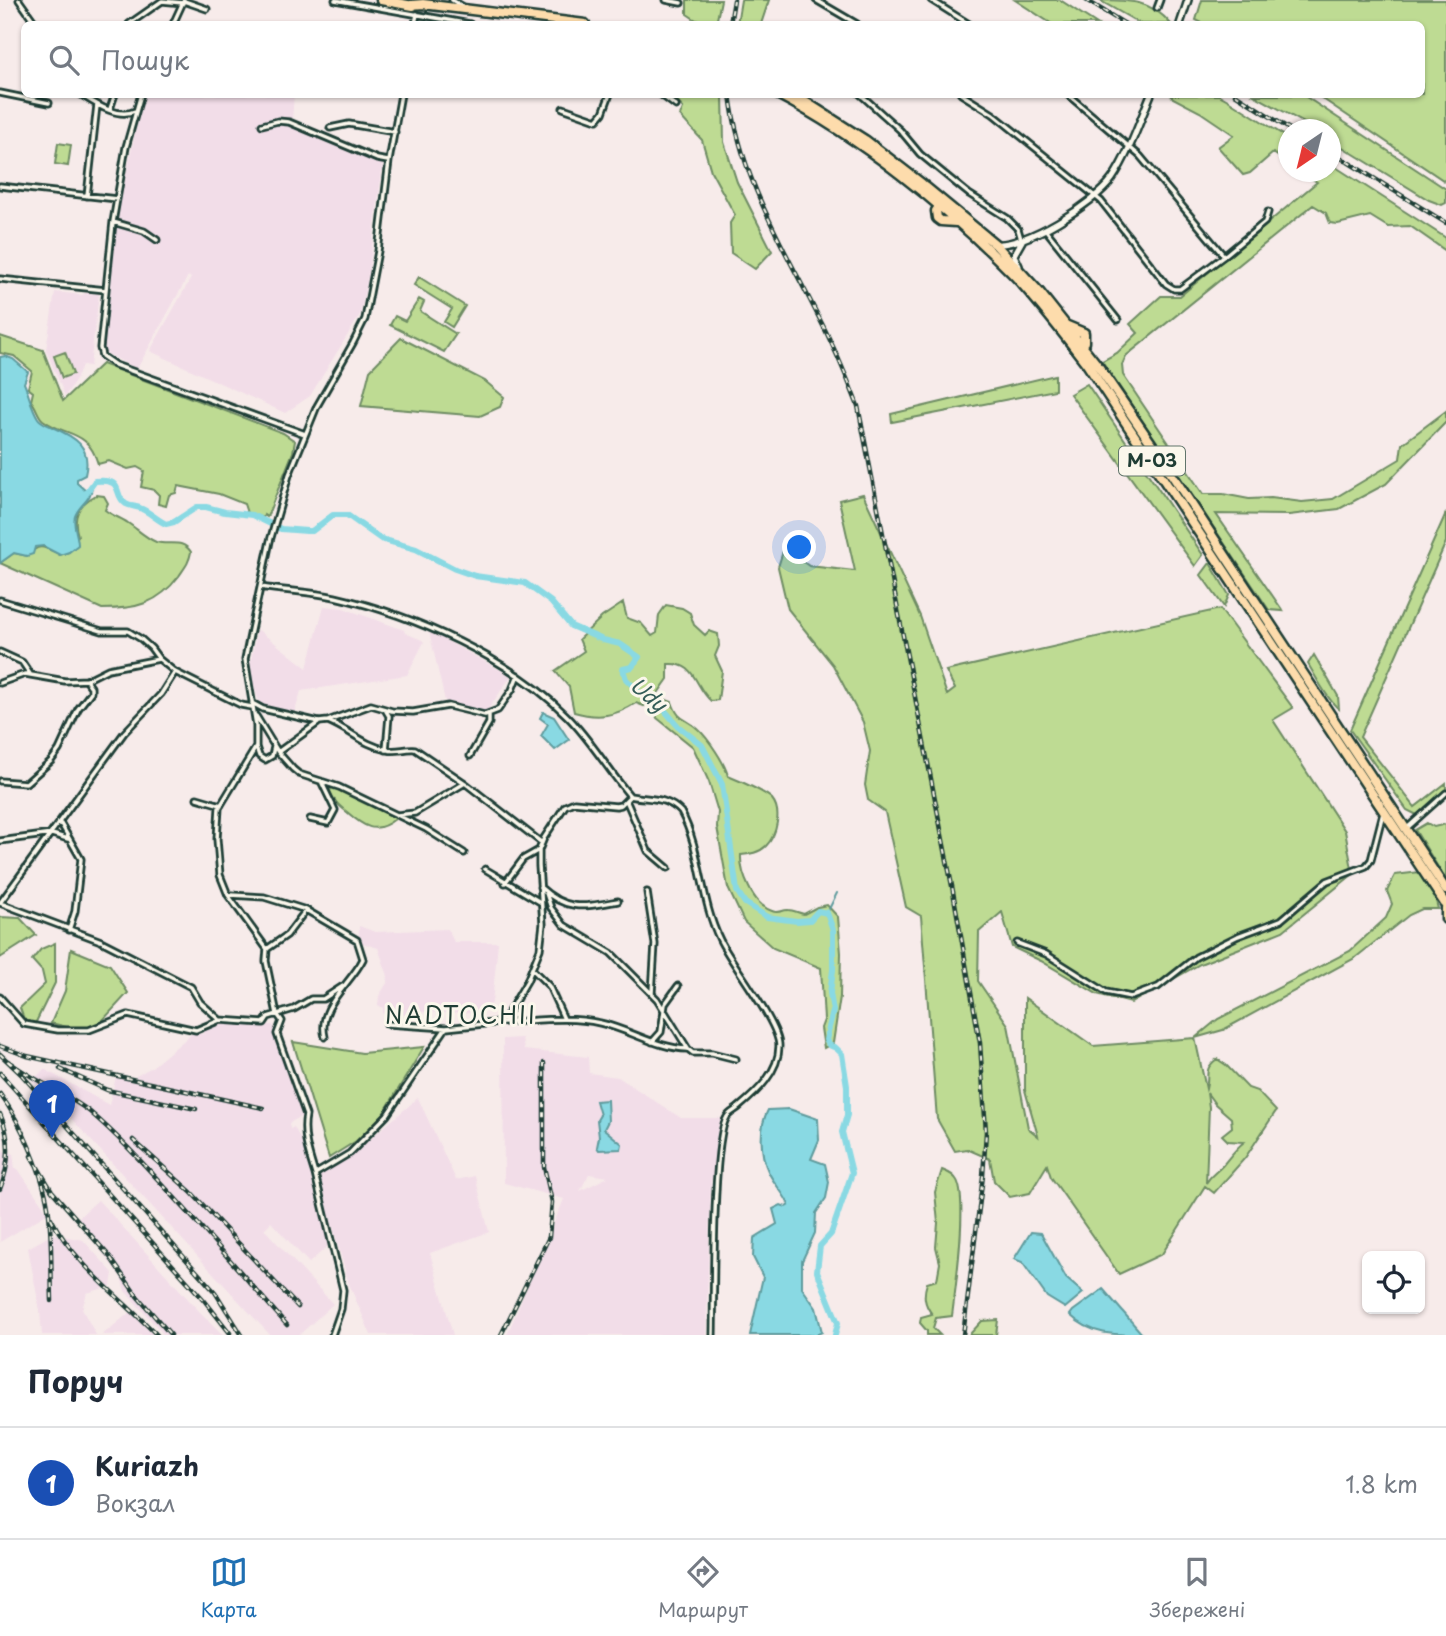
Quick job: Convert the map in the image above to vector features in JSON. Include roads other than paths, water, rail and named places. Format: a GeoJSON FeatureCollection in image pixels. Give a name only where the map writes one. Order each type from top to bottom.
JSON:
{"type":"FeatureCollection","features":[{"type":"Feature","properties":{"kind":"highway"},"geometry":{"type":"LineString","coordinates":[[386,0],[561,21]]}},
{"type":"Feature","properties":{"kind":"highway"},"geometry":{"type":"LineString","coordinates":[[412,2],[424,9],[523,21]]}},
{"type":"Feature","properties":{"kind":"highway","name":"М-03"},"geometry":{"type":"LineString","coordinates":[[784,98],[838,130],[942,205],[995,244],[1021,271],[1098,366],[1151,443],[1446,890]]}},
{"type":"Feature","properties":{"kind":"highway","name":"М-03"},"geometry":{"type":"LineString","coordinates":[[799,98],[865,140],[942,205],[1013,274],[1070,342],[1384,809],[1446,906]]}},
{"type":"Feature","properties":{"kind":"highway"},"geometry":{"type":"LineString","coordinates":[[1070,342],[1080,345]]}},
{"type":"Feature","properties":{"kind":"highway"},"geometry":{"type":"LineString","coordinates":[[1446,906],[1446,919]]}},
{"type":"Feature","properties":{"kind":"street"},"geometry":{"type":"LineString","coordinates":[[19,0],[34,21]]}},
{"type":"Feature","properties":{"kind":"street"},"geometry":{"type":"LineString","coordinates":[[133,21],[164,0],[184,1],[207,9]]}},
{"type":"Feature","properties":{"kind":"street"},"geometry":{"type":"LineString","coordinates":[[335,0],[454,21]]}},
{"type":"Feature","properties":{"kind":"street"},"geometry":{"type":"LineString","coordinates":[[452,0],[466,9]]}},
{"type":"Feature","properties":{"kind":"street"},"geometry":{"type":"LineString","coordinates":[[666,0],[681,2]]}},
{"type":"Feature","properties":{"kind":"street"},"geometry":{"type":"LineString","coordinates":[[816,0],[852,21]]}},
{"type":"Feature","properties":{"kind":"street"},"geometry":{"type":"LineString","coordinates":[[931,0],[963,21]]}},
{"type":"Feature","properties":{"kind":"street"},"geometry":{"type":"LineString","coordinates":[[1157,8],[1160,0]]}},
{"type":"Feature","properties":{"kind":"street"},"geometry":{"type":"LineString","coordinates":[[1181,21],[1188,0]]}},
{"type":"Feature","properties":{"kind":"street"},"geometry":{"type":"LineString","coordinates":[[174,21],[184,1]]}},
{"type":"Feature","properties":{"kind":"street"},"geometry":{"type":"LineString","coordinates":[[412,2],[417,14],[416,21]]}},
{"type":"Feature","properties":{"kind":"street"},"geometry":{"type":"LineString","coordinates":[[0,93],[21,97]]}},
{"type":"Feature","properties":{"kind":"street"},"geometry":{"type":"LineString","coordinates":[[24,98],[49,103]]}},
{"type":"Feature","properties":{"kind":"street"},"geometry":{"type":"LineString","coordinates":[[86,98],[119,114],[135,111]]}},
{"type":"Feature","properties":{"kind":"street"},"geometry":{"type":"LineString","coordinates":[[109,110],[114,98]]}},
{"type":"Feature","properties":{"kind":"street"},"geometry":{"type":"LineString","coordinates":[[140,98],[113,222],[100,348],[107,361],[305,435]]}},
{"type":"Feature","properties":{"kind":"street"},"geometry":{"type":"LineString","coordinates":[[274,747],[272,756],[267,760],[261,758],[256,747],[254,714],[245,659],[278,508],[317,406],[365,319],[400,98]]}},
{"type":"Feature","properties":{"kind":"street"},"geometry":{"type":"LineString","coordinates":[[563,108],[597,120],[609,98]]}},
{"type":"Feature","properties":{"kind":"street"},"geometry":{"type":"LineString","coordinates":[[665,98],[676,106]]}},
{"type":"Feature","properties":{"kind":"street"},"geometry":{"type":"LineString","coordinates":[[865,98],[886,115],[920,153],[962,189],[1007,218],[1017,229],[1022,241]]}},
{"type":"Feature","properties":{"kind":"street"},"geometry":{"type":"LineString","coordinates":[[967,98],[993,114],[1101,201],[1166,284],[1174,289],[1180,289],[1224,256],[1265,222],[1268,212]]}},
{"type":"Feature","properties":{"kind":"street"},"geometry":{"type":"LineString","coordinates":[[1072,98],[1163,180],[1224,256]]}},
{"type":"Feature","properties":{"kind":"street"},"geometry":{"type":"LineString","coordinates":[[995,244],[1022,241],[1094,197],[1113,177],[1149,98]]}},
{"type":"Feature","properties":{"kind":"street"},"geometry":{"type":"LineString","coordinates":[[87,196],[97,105]]}},
{"type":"Feature","properties":{"kind":"street"},"geometry":{"type":"LineString","coordinates":[[262,125],[278,121],[289,122],[377,159],[389,161]]}},
{"type":"Feature","properties":{"kind":"street"},"geometry":{"type":"LineString","coordinates":[[330,128],[349,124],[395,132]]}},
{"type":"Feature","properties":{"kind":"street"},"geometry":{"type":"LineString","coordinates":[[0,186],[117,199]]}},
{"type":"Feature","properties":{"kind":"street"},"geometry":{"type":"LineString","coordinates":[[113,222],[144,231],[157,240]]}},
{"type":"Feature","properties":{"kind":"street"},"geometry":{"type":"LineString","coordinates":[[1045,229],[1118,320]]}},
{"type":"Feature","properties":{"kind":"street"},"geometry":{"type":"LineString","coordinates":[[1021,271],[1014,255],[1022,241]]}},
{"type":"Feature","properties":{"kind":"street"},"geometry":{"type":"LineString","coordinates":[[0,279],[106,290]]}},
{"type":"Feature","properties":{"kind":"street"},"geometry":{"type":"LineString","coordinates":[[261,587],[332,597],[416,622],[518,675],[566,715],[630,796],[671,802],[681,812],[713,923],[731,960],[778,1040],[778,1056],[771,1074],[741,1106],[727,1116],[723,1130],[718,1174],[713,1335]]}},
{"type":"Feature","properties":{"kind":"street"},"geometry":{"type":"LineString","coordinates":[[0,600],[102,631],[128,631],[176,672],[241,705],[252,705],[320,722],[371,705],[386,710],[422,712],[448,706],[485,715],[498,710],[512,690],[518,675]]}},
{"type":"Feature","properties":{"kind":"street"},"geometry":{"type":"LineString","coordinates":[[0,652],[22,662],[30,674]]}},
{"type":"Feature","properties":{"kind":"street"},"geometry":{"type":"LineString","coordinates":[[0,682],[17,675],[30,674],[65,681],[86,680],[108,669],[159,659]]}},
{"type":"Feature","properties":{"kind":"street"},"geometry":{"type":"LineString","coordinates":[[176,672],[161,694],[124,733],[0,903],[101,941],[191,987],[200,1003],[220,1020]]}},
{"type":"Feature","properties":{"kind":"street"},"geometry":{"type":"LineString","coordinates":[[0,781],[17,784],[27,782],[56,755],[78,709],[91,692],[86,680]]}},
{"type":"Feature","properties":{"kind":"street"},"geometry":{"type":"LineString","coordinates":[[386,710],[386,750]]}},
{"type":"Feature","properties":{"kind":"street"},"geometry":{"type":"LineString","coordinates":[[470,757],[489,723],[489,713]]}},
{"type":"Feature","properties":{"kind":"street"},"geometry":{"type":"LineString","coordinates":[[254,714],[274,747],[292,769],[339,787],[426,829],[464,853]]}},
{"type":"Feature","properties":{"kind":"street"},"geometry":{"type":"LineString","coordinates":[[328,721],[341,726],[366,744],[386,750],[415,749],[465,783],[541,843]]}},
{"type":"Feature","properties":{"kind":"street"},"geometry":{"type":"LineString","coordinates":[[278,752],[320,722]]}},
{"type":"Feature","properties":{"kind":"street"},"geometry":{"type":"LineString","coordinates":[[256,747],[221,805],[217,839],[220,875],[229,895],[267,950],[266,961],[277,1014],[282,1021],[277,1034],[306,1115],[306,1147],[343,1290],[341,1309],[332,1335]]}},
{"type":"Feature","properties":{"kind":"street"},"geometry":{"type":"LineString","coordinates":[[310,819],[328,823],[335,810],[321,780]]}},
{"type":"Feature","properties":{"kind":"street"},"geometry":{"type":"LineString","coordinates":[[395,815],[415,813],[465,783]]}},
{"type":"Feature","properties":{"kind":"street"},"geometry":{"type":"LineString","coordinates":[[1406,830],[1446,793]]}},
{"type":"Feature","properties":{"kind":"street"},"geometry":{"type":"LineString","coordinates":[[503,1022],[540,949],[543,924],[539,886],[541,843],[565,806],[574,802],[616,806],[630,796]]}},
{"type":"Feature","properties":{"kind":"street"},"geometry":{"type":"LineString","coordinates":[[197,798],[221,805]]}},
{"type":"Feature","properties":{"kind":"street"},"geometry":{"type":"LineString","coordinates":[[626,800],[648,851],[668,868]]}},
{"type":"Feature","properties":{"kind":"street"},"geometry":{"type":"LineString","coordinates":[[1017,943],[1046,954],[1106,992],[1130,997],[1158,987],[1196,957],[1238,936],[1281,920],[1327,881],[1366,866],[1371,860],[1384,809]]}},
{"type":"Feature","properties":{"kind":"street"},"geometry":{"type":"LineString","coordinates":[[60,822],[81,859],[75,911],[69,930]]}},
{"type":"Feature","properties":{"kind":"street"},"geometry":{"type":"LineString","coordinates":[[0,841],[52,834],[70,840]]}},
{"type":"Feature","properties":{"kind":"street"},"geometry":{"type":"LineString","coordinates":[[505,883],[523,859],[539,850]]}},
{"type":"Feature","properties":{"kind":"street"},"geometry":{"type":"LineString","coordinates":[[485,869],[540,902]]}},
{"type":"Feature","properties":{"kind":"street"},"geometry":{"type":"LineString","coordinates":[[539,886],[565,905],[573,907],[618,901]]}},
{"type":"Feature","properties":{"kind":"street"},"geometry":{"type":"LineString","coordinates":[[647,892],[655,944],[652,993]]}},
{"type":"Feature","properties":{"kind":"street"},"geometry":{"type":"LineString","coordinates":[[547,893],[551,908],[564,925],[611,953],[652,993],[688,1049],[693,1053],[712,1053],[736,1059]]}},
{"type":"Feature","properties":{"kind":"street"},"geometry":{"type":"LineString","coordinates":[[0,997],[24,1024],[58,1030],[89,1030],[128,1015],[197,1030],[220,1020],[264,1023],[268,1017],[312,999],[323,999],[355,974],[363,959],[357,940],[306,910],[264,897],[229,895]]}},
{"type":"Feature","properties":{"kind":"street"},"geometry":{"type":"LineString","coordinates":[[267,950],[287,935],[306,910]]}},
{"type":"Feature","properties":{"kind":"street"},"geometry":{"type":"LineString","coordinates":[[532,969],[549,986],[564,1019]]}},
{"type":"Feature","properties":{"kind":"street"},"geometry":{"type":"LineString","coordinates":[[325,1037],[324,1023],[343,986]]}},
{"type":"Feature","properties":{"kind":"street"},"geometry":{"type":"LineString","coordinates":[[652,1042],[661,1032],[665,1004],[678,986]]}},
{"type":"Feature","properties":{"kind":"street"},"geometry":{"type":"LineString","coordinates":[[387,1024],[446,1028],[564,1019],[598,1023],[670,1048],[688,1049]]}},
{"type":"Feature","properties":{"kind":"street"},"geometry":{"type":"LineString","coordinates":[[315,1174],[350,1153],[387,1115],[446,1028]]}},
{"type":"Feature","properties":{"kind":"water"},"geometry":{"type":"Polygon","coordinates":[[[0,357],[13,359],[28,372],[24,383],[39,420],[80,444],[87,465],[85,475],[77,479],[77,483],[87,492],[92,486],[90,495],[75,516],[78,545],[60,555],[43,546],[35,547],[33,554],[27,556],[14,553],[0,563],[0,357]]]}},
{"type":"Feature","properties":{"kind":"water"},"geometry":{"type":"Polygon","coordinates":[[[543,712],[554,717],[569,740],[555,750],[541,736],[548,724],[540,718],[543,712]]]}},
{"type":"Feature","properties":{"kind":"water"},"geometry":{"type":"Polygon","coordinates":[[[607,1100],[608,1121],[604,1129],[622,1144],[621,1149],[599,1150],[597,1147],[597,1120],[600,1115],[596,1101],[607,1100]]]}},
{"type":"Feature","properties":{"kind":"water"},"geometry":{"type":"Polygon","coordinates":[[[789,1109],[818,1119],[819,1140],[811,1159],[825,1164],[829,1182],[826,1198],[816,1213],[815,1233],[802,1261],[802,1288],[816,1308],[822,1332],[816,1335],[750,1335],[763,1277],[753,1257],[754,1238],[777,1224],[773,1209],[789,1205],[765,1164],[763,1124],[768,1110],[789,1109]]]}},
{"type":"Feature","properties":{"kind":"water"},"geometry":{"type":"Polygon","coordinates":[[[1031,1232],[1041,1233],[1066,1278],[1083,1293],[1065,1308],[1047,1297],[1022,1262],[1014,1259],[1031,1232]]]}},
{"type":"Feature","properties":{"kind":"water"},"geometry":{"type":"Polygon","coordinates":[[[1103,1289],[1143,1335],[1113,1334],[1095,1330],[1070,1315],[1103,1289]]]}},
{"type":"Feature","properties":{"kind":"waterway","name":"Udy"},"geometry":{"type":"LineString","coordinates":[[84,496],[95,481],[111,482],[126,504],[142,509],[166,524],[197,507],[252,515],[281,529],[307,531],[312,531],[333,515],[347,515],[381,539],[416,549],[455,569],[475,576],[525,583],[551,602],[571,626],[603,640],[620,644],[639,657],[632,667],[623,669],[626,679],[642,695],[655,699],[678,726],[702,745],[722,784],[737,891],[745,903],[767,917],[797,921],[810,920],[818,911],[827,913],[833,930],[830,993],[833,1011],[826,1040],[842,1054],[847,1086],[847,1115],[842,1132],[852,1173],[831,1234],[820,1246],[817,1271],[838,1323],[835,1335]]}},
{"type":"Feature","properties":{"kind":"waterway"},"geometry":{"type":"LineString","coordinates":[[827,913],[837,893]]}},
{"type":"Feature","properties":{"kind":"railway"},"geometry":{"type":"LineString","coordinates":[[730,21],[734,0]]}},
{"type":"Feature","properties":{"kind":"railway"},"geometry":{"type":"LineString","coordinates":[[1086,0],[1120,21]]}},
{"type":"Feature","properties":{"kind":"railway"},"geometry":{"type":"LineString","coordinates":[[731,98],[742,151],[762,205],[832,344],[858,406],[952,886],[980,1043],[986,1132],[963,1335]]}},
{"type":"Feature","properties":{"kind":"railway"},"geometry":{"type":"LineString","coordinates":[[1241,98],[1278,122]]}},
{"type":"Feature","properties":{"kind":"railway"},"geometry":{"type":"LineString","coordinates":[[1341,158],[1446,223]]}},
{"type":"Feature","properties":{"kind":"railway"},"geometry":{"type":"LineString","coordinates":[[0,1046],[27,1056],[263,1108]]}},
{"type":"Feature","properties":{"kind":"railway"},"geometry":{"type":"LineString","coordinates":[[0,1054],[21,1074],[215,1292],[242,1335]]}},
{"type":"Feature","properties":{"kind":"railway"},"geometry":{"type":"LineString","coordinates":[[8,1061],[80,1105],[109,1129],[178,1201],[287,1325]]}},
{"type":"Feature","properties":{"kind":"railway"},"geometry":{"type":"LineString","coordinates":[[501,1335],[549,1237],[552,1202],[544,1167],[544,1063]]}},
{"type":"Feature","properties":{"kind":"railway"},"geometry":{"type":"LineString","coordinates":[[60,1069],[107,1090],[196,1109]]}},
{"type":"Feature","properties":{"kind":"railway"},"geometry":{"type":"LineString","coordinates":[[0,1073],[204,1300],[230,1333]]}},
{"type":"Feature","properties":{"kind":"railway"},"geometry":{"type":"LineString","coordinates":[[0,1094],[24,1135],[47,1199],[52,1301]]}},
{"type":"Feature","properties":{"kind":"railway"},"geometry":{"type":"LineString","coordinates":[[0,1114],[8,1151],[0,1189]]}},
{"type":"Feature","properties":{"kind":"railway"},"geometry":{"type":"LineString","coordinates":[[133,1140],[191,1192],[298,1307]]}},
{"type":"Feature","properties":{"kind":"railway"},"geometry":{"type":"LineString","coordinates":[[31,1156],[52,1191],[110,1257],[137,1296],[171,1335]]}},
{"type":"Feature","properties":{"kind":"railway"},"geometry":{"type":"LineString","coordinates":[[51,1218],[85,1265],[157,1335]]}},
{"type":"Feature","properties":{"kind":"place","name":"Kuriazh"},"geometry":{"type":"Point","coordinates":[52,1138]}},
{"type":"Feature","properties":{"kind":"district","name":"NADTOCHII"},"geometry":{"type":"Point","coordinates":[461,1016]}}]}
